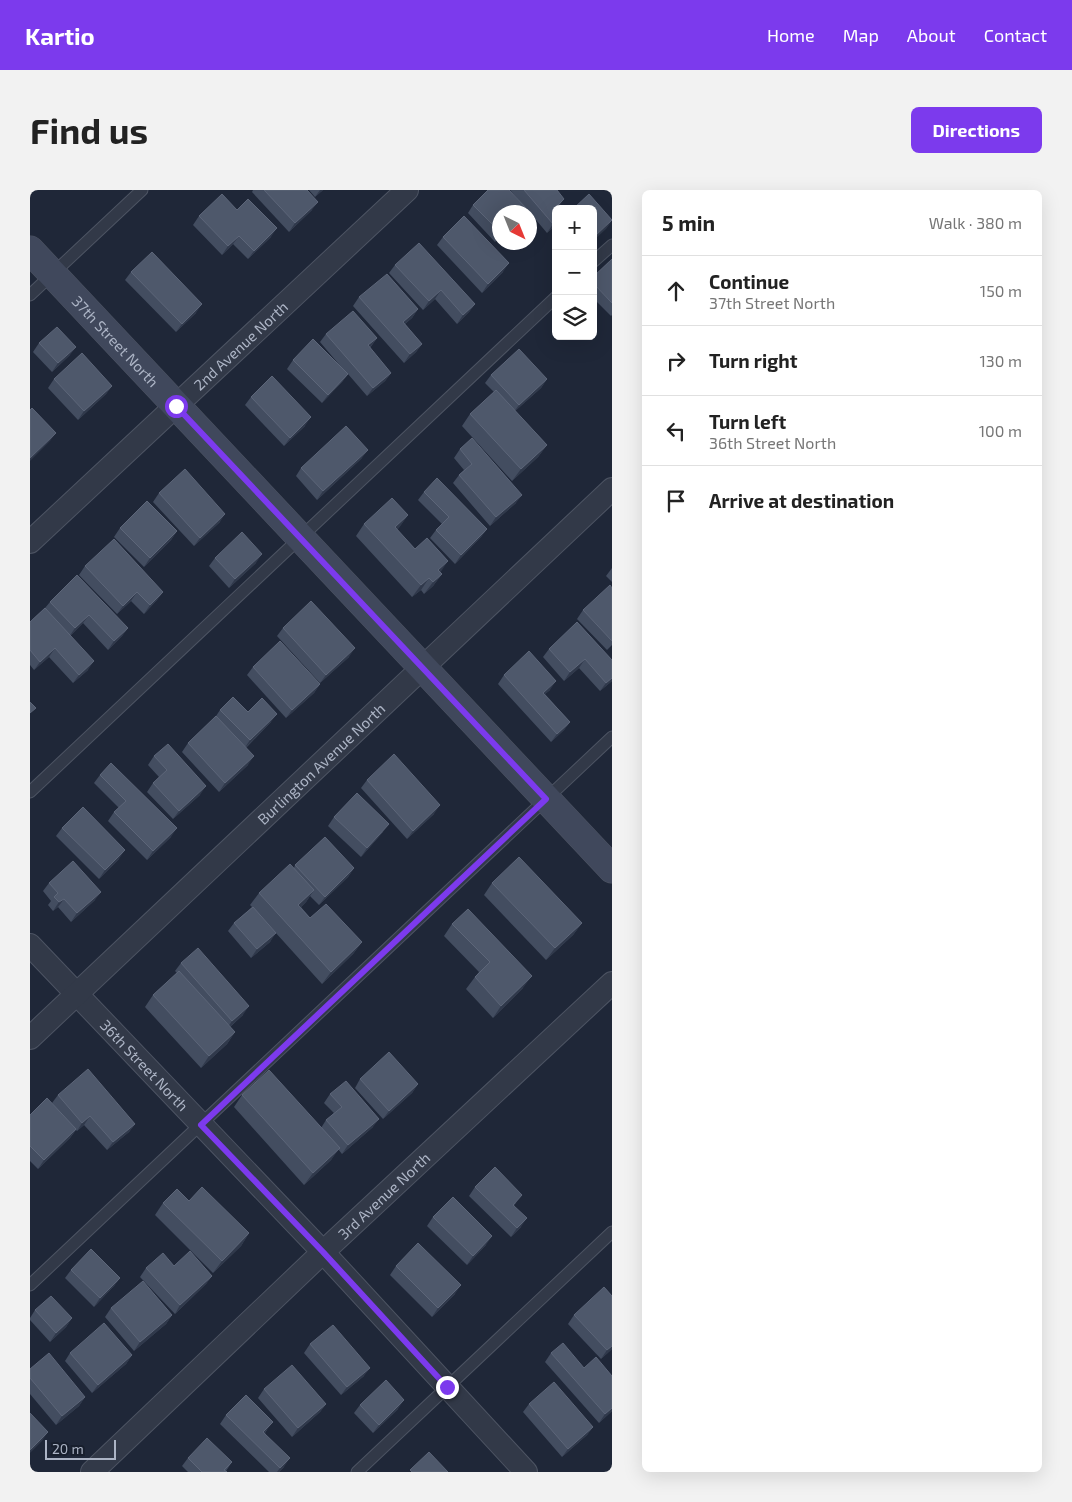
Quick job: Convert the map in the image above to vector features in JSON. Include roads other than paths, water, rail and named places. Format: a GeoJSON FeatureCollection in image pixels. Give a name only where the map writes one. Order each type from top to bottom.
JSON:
{"type":"FeatureCollection","features":[{"type":"Feature","properties":{"kind":"street","name":"2nd Avenue North"},"geometry":{"type":"LineString","coordinates":[[30,542],[407,190]]}},
{"type":"Feature","properties":{"kind":"street","name":"37th Street North"},"geometry":{"type":"LineString","coordinates":[[30,250],[612,869]]}},
{"type":"Feature","properties":{"kind":"street","name":"Burlington Avenue North"},"geometry":{"type":"LineString","coordinates":[[30,1038],[612,489]]}},
{"type":"Feature","properties":{"kind":"street","name":"36th Street North"},"geometry":{"type":"LineString","coordinates":[[30,944],[323,1252],[526,1472]]}},
{"type":"Feature","properties":{"kind":"street","name":"3rd Avenue North"},"geometry":{"type":"LineString","coordinates":[[92,1472],[323,1252],[612,983]]}},
{"type":"Feature","properties":{"kind":"lane"},"geometry":{"type":"LineString","coordinates":[[30,295],[142,190]]}},
{"type":"Feature","properties":{"kind":"lane"},"geometry":{"type":"LineString","coordinates":[[597,258],[612,245]]}},
{"type":"Feature","properties":{"kind":"lane"},"geometry":{"type":"LineString","coordinates":[[30,792],[552,301]]}},
{"type":"Feature","properties":{"kind":"lane"},"geometry":{"type":"LineString","coordinates":[[30,1286],[612,737]]}},
{"type":"Feature","properties":{"kind":"lane"},"geometry":{"type":"LineString","coordinates":[[356,1472],[612,1232]]}}]}
